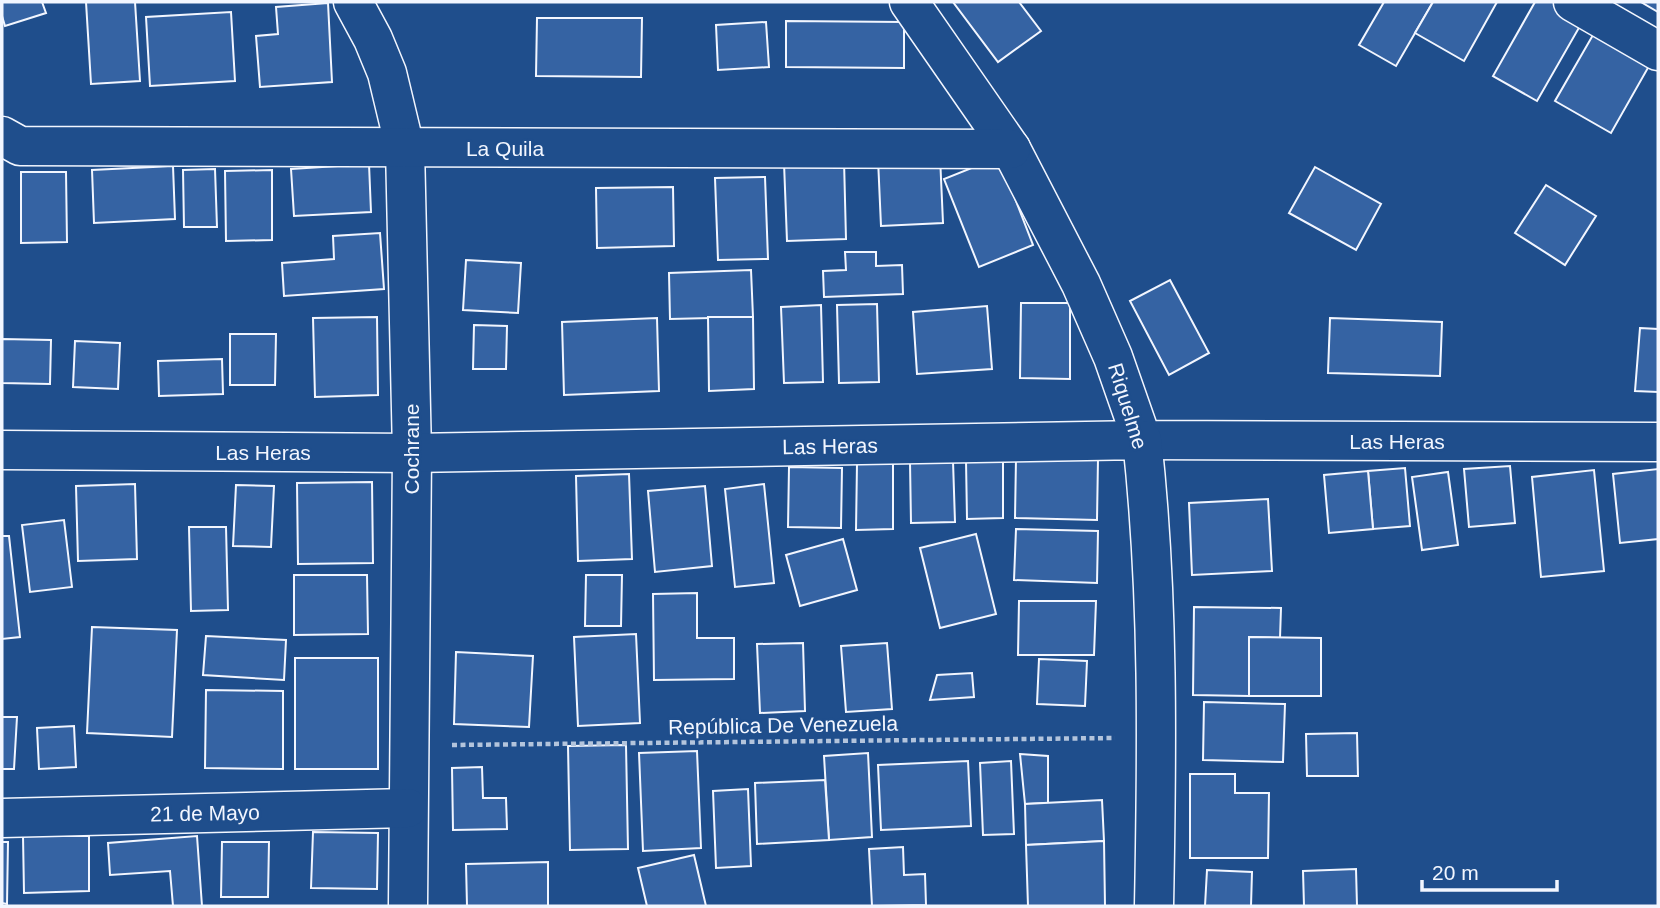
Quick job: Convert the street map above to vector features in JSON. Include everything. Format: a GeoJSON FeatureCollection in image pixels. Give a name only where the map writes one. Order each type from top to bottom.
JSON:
{"type":"FeatureCollection","features":[{"type":"Feature","properties":{"kind":"street","name":"Cochrane"},"geometry":{"type":"LineString","coordinates":[[353,2],[387,73],[405,148],[412,453],[408,906]]}},
{"type":"Feature","properties":{"kind":"street","name":"Riquelme"},"geometry":{"type":"LineString","coordinates":[[909,2],[1011,149],[1080,284],[1113,357],[1142,440],[1149,502],[1157,737],[1154,906]]}},
{"type":"Feature","properties":{"kind":"street"},"geometry":{"type":"LineString","coordinates":[[1573,2],[1658,51]]}},
{"type":"Feature","properties":{"kind":"street","name":"La Quila"},"geometry":{"type":"LineString","coordinates":[[2,136],[20,146],[1011,149]]}},
{"type":"Feature","properties":{"kind":"street","name":"Las Heras"},"geometry":{"type":"LineString","coordinates":[[2,450],[412,453],[1142,440],[1658,442]]}},
{"type":"Feature","properties":{"kind":"street","name":"21 de Mayo"},"geometry":{"type":"LineString","coordinates":[[2,818],[408,808]]}},
{"type":"Feature","properties":{"kind":"path","name":"República De Venezuela"},"geometry":{"type":"LineString","coordinates":[[409,745],[1157,737]]}},
{"type":"Feature","properties":{"kind":"building"},"geometry":{"type":"Polygon","coordinates":[[[2,2],[42,2],[46,13],[5,26],[2,2]]]}},
{"type":"Feature","properties":{"kind":"building"},"geometry":{"type":"Polygon","coordinates":[[[86,2],[135,2],[140,81],[91,84],[86,2]]]}},
{"type":"Feature","properties":{"kind":"building"},"geometry":{"type":"Polygon","coordinates":[[[953,2],[1019,2],[1041,31],[998,62],[953,2]]]}},
{"type":"Feature","properties":{"kind":"building"},"geometry":{"type":"Polygon","coordinates":[[[1384,2],[1433,2],[1396,66],[1359,45],[1384,2]]]}},
{"type":"Feature","properties":{"kind":"building"},"geometry":{"type":"Polygon","coordinates":[[[1433,2],[1497,2],[1464,61],[1415,33],[1433,2]]]}},
{"type":"Feature","properties":{"kind":"building"},"geometry":{"type":"Polygon","coordinates":[[[1535,2],[1553,2],[1584,19],[1537,101],[1493,76],[1535,2]]]}},
{"type":"Feature","properties":{"kind":"building"},"geometry":{"type":"Polygon","coordinates":[[[1641,2],[1658,2],[1658,12],[1641,2]]]}},
{"type":"Feature","properties":{"kind":"building"},"geometry":{"type":"Polygon","coordinates":[[[328,3],[332,82],[260,87],[256,36],[278,34],[276,7],[328,3]]]}},
{"type":"Feature","properties":{"kind":"building"},"geometry":{"type":"Polygon","coordinates":[[[231,12],[235,81],[150,86],[146,17],[231,12]]]}},
{"type":"Feature","properties":{"kind":"building"},"geometry":{"type":"Polygon","coordinates":[[[537,18],[642,18],[641,77],[536,76],[537,18]]]}},
{"type":"Feature","properties":{"kind":"building"},"geometry":{"type":"Polygon","coordinates":[[[786,21],[904,22],[904,68],[786,67],[786,21]]]}},
{"type":"Feature","properties":{"kind":"building"},"geometry":{"type":"Polygon","coordinates":[[[766,22],[769,67],[718,70],[716,25],[766,22]]]}},
{"type":"Feature","properties":{"kind":"building"},"geometry":{"type":"Polygon","coordinates":[[[1597,28],[1653,59],[1611,133],[1555,101],[1597,28]]]}},
{"type":"Feature","properties":{"kind":"building"},"geometry":{"type":"Polygon","coordinates":[[[940,156],[943,223],[881,226],[878,159],[940,156]]]}},
{"type":"Feature","properties":{"kind":"building"},"geometry":{"type":"Polygon","coordinates":[[[999,157],[1033,245],[979,267],[944,179],[999,157]]]}},
{"type":"Feature","properties":{"kind":"building"},"geometry":{"type":"Polygon","coordinates":[[[844,160],[846,239],[787,241],[784,163],[844,160]]]}},
{"type":"Feature","properties":{"kind":"building"},"geometry":{"type":"Polygon","coordinates":[[[369,164],[371,212],[294,216],[291,169],[369,164]]]}},
{"type":"Feature","properties":{"kind":"building"},"geometry":{"type":"Polygon","coordinates":[[[173,166],[175,219],[94,223],[92,170],[173,166]]]}},
{"type":"Feature","properties":{"kind":"building"},"geometry":{"type":"Polygon","coordinates":[[[1315,167],[1381,204],[1356,250],[1289,213],[1315,167]]]}},
{"type":"Feature","properties":{"kind":"building"},"geometry":{"type":"Polygon","coordinates":[[[215,169],[217,227],[184,227],[183,170],[215,169]]]}},
{"type":"Feature","properties":{"kind":"building"},"geometry":{"type":"Polygon","coordinates":[[[272,170],[272,240],[226,241],[225,171],[272,170]]]}},
{"type":"Feature","properties":{"kind":"building"},"geometry":{"type":"Polygon","coordinates":[[[21,172],[66,172],[67,242],[21,243],[21,172]]]}},
{"type":"Feature","properties":{"kind":"building"},"geometry":{"type":"Polygon","coordinates":[[[765,177],[768,259],[718,260],[715,178],[765,177]]]}},
{"type":"Feature","properties":{"kind":"building"},"geometry":{"type":"Polygon","coordinates":[[[1546,185],[1596,216],[1565,265],[1515,233],[1546,185]]]}},
{"type":"Feature","properties":{"kind":"building"},"geometry":{"type":"Polygon","coordinates":[[[673,187],[674,246],[597,248],[596,188],[673,187]]]}},
{"type":"Feature","properties":{"kind":"building"},"geometry":{"type":"Polygon","coordinates":[[[380,233],[384,289],[284,296],[282,263],[334,259],[333,236],[380,233]]]}},
{"type":"Feature","properties":{"kind":"building"},"geometry":{"type":"Polygon","coordinates":[[[845,252],[876,252],[876,266],[902,265],[903,294],[824,297],[823,271],[846,270],[845,252]]]}},
{"type":"Feature","properties":{"kind":"building"},"geometry":{"type":"Polygon","coordinates":[[[466,260],[521,263],[518,313],[463,310],[466,260]]]}},
{"type":"Feature","properties":{"kind":"building"},"geometry":{"type":"Polygon","coordinates":[[[751,270],[753,317],[670,319],[669,273],[751,270]]]}},
{"type":"Feature","properties":{"kind":"building"},"geometry":{"type":"Polygon","coordinates":[[[1170,280],[1209,353],[1169,375],[1130,301],[1170,280]]]}},
{"type":"Feature","properties":{"kind":"building"},"geometry":{"type":"Polygon","coordinates":[[[1021,303],[1070,303],[1070,379],[1020,378],[1021,303]]]}},
{"type":"Feature","properties":{"kind":"building"},"geometry":{"type":"Polygon","coordinates":[[[877,304],[879,382],[839,383],[837,305],[877,304]]]}},
{"type":"Feature","properties":{"kind":"building"},"geometry":{"type":"Polygon","coordinates":[[[821,305],[823,382],[784,383],[781,307],[821,305]]]}},
{"type":"Feature","properties":{"kind":"building"},"geometry":{"type":"Polygon","coordinates":[[[987,306],[992,369],[917,374],[913,312],[987,306]]]}},
{"type":"Feature","properties":{"kind":"building"},"geometry":{"type":"Polygon","coordinates":[[[377,317],[378,395],[315,397],[313,318],[377,317]]]}},
{"type":"Feature","properties":{"kind":"building"},"geometry":{"type":"Polygon","coordinates":[[[708,317],[753,317],[754,389],[709,391],[708,317]]]}},
{"type":"Feature","properties":{"kind":"building"},"geometry":{"type":"Polygon","coordinates":[[[657,318],[659,391],[564,395],[562,322],[657,318]]]}},
{"type":"Feature","properties":{"kind":"building"},"geometry":{"type":"Polygon","coordinates":[[[1330,318],[1442,322],[1440,376],[1328,373],[1330,318]]]}},
{"type":"Feature","properties":{"kind":"building"},"geometry":{"type":"Polygon","coordinates":[[[474,325],[507,326],[506,369],[473,369],[474,325]]]}},
{"type":"Feature","properties":{"kind":"building"},"geometry":{"type":"Polygon","coordinates":[[[1640,328],[1658,329],[1658,392],[1635,391],[1640,328]]]}},
{"type":"Feature","properties":{"kind":"building"},"geometry":{"type":"Polygon","coordinates":[[[230,334],[276,334],[275,385],[230,385],[230,334]]]}},
{"type":"Feature","properties":{"kind":"building"},"geometry":{"type":"Polygon","coordinates":[[[2,339],[51,340],[50,384],[2,383],[2,339]]]}},
{"type":"Feature","properties":{"kind":"building"},"geometry":{"type":"Polygon","coordinates":[[[75,341],[120,343],[118,389],[73,387],[75,341]]]}},
{"type":"Feature","properties":{"kind":"building"},"geometry":{"type":"Polygon","coordinates":[[[222,359],[223,394],[159,396],[158,361],[222,359]]]}},
{"type":"Feature","properties":{"kind":"building"},"geometry":{"type":"Polygon","coordinates":[[[1016,458],[1098,459],[1097,520],[1015,518],[1016,458]]]}},
{"type":"Feature","properties":{"kind":"building"},"geometry":{"type":"Polygon","coordinates":[[[1003,459],[1003,518],[967,519],[966,460],[1003,459]]]}},
{"type":"Feature","properties":{"kind":"building"},"geometry":{"type":"Polygon","coordinates":[[[953,461],[955,522],[911,523],[910,462],[953,461]]]}},
{"type":"Feature","properties":{"kind":"building"},"geometry":{"type":"Polygon","coordinates":[[[857,463],[893,463],[893,529],[856,530],[857,463]]]}},
{"type":"Feature","properties":{"kind":"building"},"geometry":{"type":"Polygon","coordinates":[[[1510,466],[1515,523],[1469,527],[1464,469],[1510,466]]]}},
{"type":"Feature","properties":{"kind":"building"},"geometry":{"type":"Polygon","coordinates":[[[789,467],[842,468],[841,528],[788,527],[789,467]]]}},
{"type":"Feature","properties":{"kind":"building"},"geometry":{"type":"Polygon","coordinates":[[[1405,468],[1410,526],[1373,529],[1368,471],[1405,468]]]}},
{"type":"Feature","properties":{"kind":"building"},"geometry":{"type":"Polygon","coordinates":[[[1658,469],[1658,539],[1620,543],[1613,474],[1658,469]]]}},
{"type":"Feature","properties":{"kind":"building"},"geometry":{"type":"Polygon","coordinates":[[[1594,470],[1604,571],[1541,577],[1532,477],[1594,470]]]}},
{"type":"Feature","properties":{"kind":"building"},"geometry":{"type":"Polygon","coordinates":[[[1368,471],[1373,529],[1329,533],[1324,475],[1368,471]]]}},
{"type":"Feature","properties":{"kind":"building"},"geometry":{"type":"Polygon","coordinates":[[[1448,472],[1458,545],[1422,550],[1412,477],[1448,472]]]}},
{"type":"Feature","properties":{"kind":"building"},"geometry":{"type":"Polygon","coordinates":[[[629,474],[632,559],[578,561],[576,476],[629,474]]]}},
{"type":"Feature","properties":{"kind":"building"},"geometry":{"type":"Polygon","coordinates":[[[372,482],[373,563],[298,564],[297,483],[372,482]]]}},
{"type":"Feature","properties":{"kind":"building"},"geometry":{"type":"Polygon","coordinates":[[[135,484],[137,559],[78,561],[76,486],[135,484]]]}},
{"type":"Feature","properties":{"kind":"building"},"geometry":{"type":"Polygon","coordinates":[[[764,484],[774,583],[735,587],[725,489],[764,484]]]}},
{"type":"Feature","properties":{"kind":"building"},"geometry":{"type":"Polygon","coordinates":[[[236,485],[274,486],[271,547],[233,546],[236,485]]]}},
{"type":"Feature","properties":{"kind":"building"},"geometry":{"type":"Polygon","coordinates":[[[705,486],[712,566],[655,572],[648,491],[705,486]]]}},
{"type":"Feature","properties":{"kind":"building"},"geometry":{"type":"Polygon","coordinates":[[[1268,499],[1272,571],[1192,575],[1189,503],[1268,499]]]}},
{"type":"Feature","properties":{"kind":"building"},"geometry":{"type":"Polygon","coordinates":[[[64,520],[72,587],[30,592],[22,525],[64,520]]]}},
{"type":"Feature","properties":{"kind":"building"},"geometry":{"type":"Polygon","coordinates":[[[189,527],[226,527],[228,610],[191,611],[189,527]]]}},
{"type":"Feature","properties":{"kind":"building"},"geometry":{"type":"Polygon","coordinates":[[[1016,529],[1098,531],[1097,583],[1014,580],[1016,529]]]}},
{"type":"Feature","properties":{"kind":"building"},"geometry":{"type":"Polygon","coordinates":[[[976,534],[996,614],[940,628],[920,548],[976,534]]]}},
{"type":"Feature","properties":{"kind":"building"},"geometry":{"type":"Polygon","coordinates":[[[2,536],[9,536],[20,637],[2,639],[2,536]]]}},
{"type":"Feature","properties":{"kind":"building"},"geometry":{"type":"Polygon","coordinates":[[[843,539],[857,590],[800,606],[786,555],[843,539]]]}},
{"type":"Feature","properties":{"kind":"building"},"geometry":{"type":"Polygon","coordinates":[[[294,575],[367,575],[368,634],[294,635],[294,575]]]}},
{"type":"Feature","properties":{"kind":"building"},"geometry":{"type":"Polygon","coordinates":[[[586,575],[622,575],[621,626],[585,626],[586,575]]]}},
{"type":"Feature","properties":{"kind":"building"},"geometry":{"type":"Polygon","coordinates":[[[697,593],[697,638],[734,638],[734,679],[654,680],[653,594],[697,593]]]}},
{"type":"Feature","properties":{"kind":"building"},"geometry":{"type":"Polygon","coordinates":[[[1019,601],[1096,601],[1094,655],[1018,655],[1019,601]]]}},
{"type":"Feature","properties":{"kind":"building"},"geometry":{"type":"Polygon","coordinates":[[[1194,607],[1281,608],[1280,638],[1249,637],[1249,696],[1193,695],[1194,607]]]}},
{"type":"Feature","properties":{"kind":"building"},"geometry":{"type":"Polygon","coordinates":[[[92,627],[177,630],[172,737],[87,733],[92,627]]]}},
{"type":"Feature","properties":{"kind":"building"},"geometry":{"type":"Polygon","coordinates":[[[636,634],[640,723],[578,726],[574,637],[636,634]]]}},
{"type":"Feature","properties":{"kind":"building"},"geometry":{"type":"Polygon","coordinates":[[[206,636],[286,640],[284,680],[203,675],[206,636]]]}},
{"type":"Feature","properties":{"kind":"building"},"geometry":{"type":"Polygon","coordinates":[[[1249,637],[1321,638],[1321,696],[1249,696],[1249,637]]]}},
{"type":"Feature","properties":{"kind":"building"},"geometry":{"type":"Polygon","coordinates":[[[803,643],[805,711],[760,713],[757,644],[803,643]]]}},
{"type":"Feature","properties":{"kind":"building"},"geometry":{"type":"Polygon","coordinates":[[[887,643],[892,709],[846,712],[841,646],[887,643]]]}},
{"type":"Feature","properties":{"kind":"building"},"geometry":{"type":"Polygon","coordinates":[[[456,652],[533,656],[529,727],[454,724],[456,652]]]}},
{"type":"Feature","properties":{"kind":"building"},"geometry":{"type":"Polygon","coordinates":[[[295,658],[378,658],[378,769],[295,769],[295,658]]]}},
{"type":"Feature","properties":{"kind":"building"},"geometry":{"type":"Polygon","coordinates":[[[1039,659],[1087,661],[1085,706],[1037,704],[1039,659]]]}},
{"type":"Feature","properties":{"kind":"building"},"geometry":{"type":"Polygon","coordinates":[[[972,673],[974,697],[930,700],[937,675],[972,673]]]}},
{"type":"Feature","properties":{"kind":"building"},"geometry":{"type":"Polygon","coordinates":[[[206,690],[283,691],[283,769],[205,768],[206,690]]]}},
{"type":"Feature","properties":{"kind":"building"},"geometry":{"type":"Polygon","coordinates":[[[1204,702],[1285,704],[1283,762],[1203,760],[1204,702]]]}},
{"type":"Feature","properties":{"kind":"building"},"geometry":{"type":"Polygon","coordinates":[[[2,717],[17,717],[14,769],[2,769],[2,717]]]}},
{"type":"Feature","properties":{"kind":"building"},"geometry":{"type":"Polygon","coordinates":[[[74,726],[76,767],[39,769],[37,728],[74,726]]]}},
{"type":"Feature","properties":{"kind":"building"},"geometry":{"type":"Polygon","coordinates":[[[1357,733],[1358,776],[1307,776],[1306,734],[1357,733]]]}},
{"type":"Feature","properties":{"kind":"building"},"geometry":{"type":"Polygon","coordinates":[[[626,745],[628,849],[570,850],[568,746],[626,745]]]}},
{"type":"Feature","properties":{"kind":"building"},"geometry":{"type":"Polygon","coordinates":[[[697,751],[701,848],[643,851],[639,753],[697,751]]]}},
{"type":"Feature","properties":{"kind":"building"},"geometry":{"type":"Polygon","coordinates":[[[868,753],[872,837],[829,840],[824,756],[868,753]]]}},
{"type":"Feature","properties":{"kind":"building"},"geometry":{"type":"Polygon","coordinates":[[[1020,754],[1048,756],[1048,803],[1025,804],[1020,754]]]}},
{"type":"Feature","properties":{"kind":"building"},"geometry":{"type":"Polygon","coordinates":[[[968,761],[971,826],[881,830],[878,765],[968,761]]]}},
{"type":"Feature","properties":{"kind":"building"},"geometry":{"type":"Polygon","coordinates":[[[1011,761],[1014,834],[983,835],[980,763],[1011,761]]]}},
{"type":"Feature","properties":{"kind":"building"},"geometry":{"type":"Polygon","coordinates":[[[482,767],[483,798],[506,798],[507,829],[453,830],[452,768],[482,767]]]}},
{"type":"Feature","properties":{"kind":"building"},"geometry":{"type":"Polygon","coordinates":[[[1190,774],[1235,774],[1235,793],[1269,793],[1268,858],[1190,858],[1190,774]]]}},
{"type":"Feature","properties":{"kind":"building"},"geometry":{"type":"Polygon","coordinates":[[[825,780],[829,840],[757,844],[755,783],[825,780]]]}},
{"type":"Feature","properties":{"kind":"building"},"geometry":{"type":"Polygon","coordinates":[[[748,789],[751,866],[716,868],[713,791],[748,789]]]}},
{"type":"Feature","properties":{"kind":"building"},"geometry":{"type":"Polygon","coordinates":[[[1102,800],[1104,841],[1026,845],[1025,804],[1102,800]]]}},
{"type":"Feature","properties":{"kind":"building"},"geometry":{"type":"Polygon","coordinates":[[[313,832],[378,833],[377,889],[311,888],[313,832]]]}},
{"type":"Feature","properties":{"kind":"building"},"geometry":{"type":"Polygon","coordinates":[[[23,836],[89,836],[89,891],[24,893],[23,836]]]}},
{"type":"Feature","properties":{"kind":"building"},"geometry":{"type":"Polygon","coordinates":[[[197,836],[202,906],[173,906],[170,871],[110,875],[108,843],[197,836]]]}},
{"type":"Feature","properties":{"kind":"building"},"geometry":{"type":"Polygon","coordinates":[[[1104,841],[1105,906],[1028,906],[1026,845],[1104,841]]]}},
{"type":"Feature","properties":{"kind":"building"},"geometry":{"type":"Polygon","coordinates":[[[2,842],[8,842],[7,904],[2,903],[2,842]]]}},
{"type":"Feature","properties":{"kind":"building"},"geometry":{"type":"Polygon","coordinates":[[[222,842],[269,842],[268,897],[221,897],[222,842]]]}},
{"type":"Feature","properties":{"kind":"building"},"geometry":{"type":"Polygon","coordinates":[[[903,847],[904,875],[925,874],[926,905],[872,906],[869,849],[903,847]]]}},
{"type":"Feature","properties":{"kind":"building"},"geometry":{"type":"Polygon","coordinates":[[[694,855],[706,906],[647,906],[638,868],[694,855]]]}},
{"type":"Feature","properties":{"kind":"building"},"geometry":{"type":"Polygon","coordinates":[[[548,862],[548,906],[467,906],[466,864],[548,862]]]}},
{"type":"Feature","properties":{"kind":"building"},"geometry":{"type":"Polygon","coordinates":[[[1356,869],[1357,906],[1304,906],[1303,871],[1356,869]]]}},
{"type":"Feature","properties":{"kind":"building"},"geometry":{"type":"Polygon","coordinates":[[[1207,870],[1252,872],[1251,906],[1205,906],[1207,870]]]}}]}
